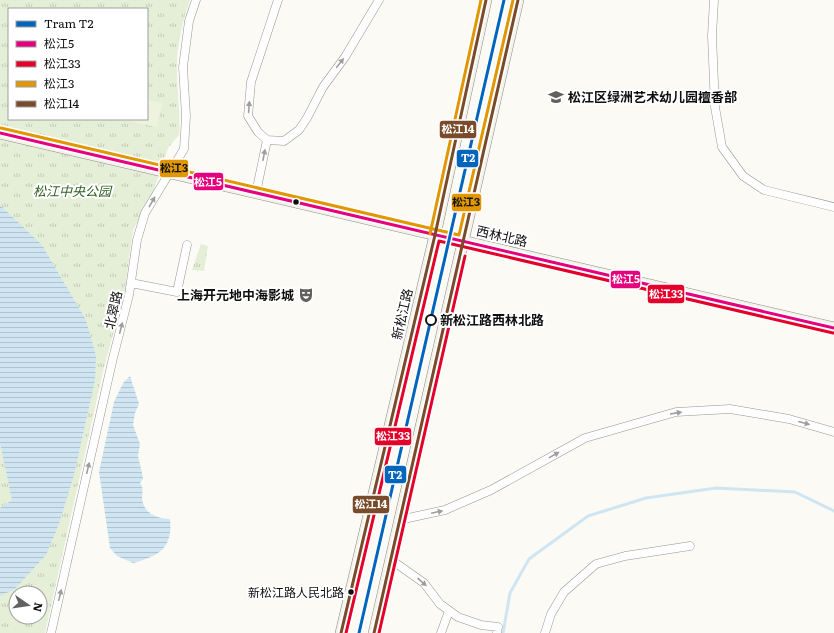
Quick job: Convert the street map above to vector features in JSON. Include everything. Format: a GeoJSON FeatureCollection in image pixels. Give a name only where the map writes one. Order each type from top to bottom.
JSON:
{"type":"FeatureCollection","features":[{"type":"Feature","properties":{"kind":"main road","name":"新松江路"},"geometry":{"type":"LineString","coordinates":[[341,633],[435,235],[486,0]]}},
{"type":"Feature","properties":{"kind":"main road"},"geometry":{"type":"LineString","coordinates":[[374,633],[518,0]]}},
{"type":"Feature","properties":{"kind":"main road","name":"西林北路"},"geometry":{"type":"LineString","coordinates":[[0,133],[834,328]]}},
{"type":"Feature","properties":{"kind":"street","name":"北翠路"},"geometry":{"type":"LineString","coordinates":[[51,633],[131,283],[137,240],[145,213],[184,149],[186,116],[183,67],[189,21],[196,0]]}},
{"type":"Feature","properties":{"kind":"street"},"geometry":{"type":"LineString","coordinates":[[278,0],[251,82],[248,116],[258,132],[267,140],[284,141],[299,130],[323,88],[345,57],[379,0]]}},
{"type":"Feature","properties":{"kind":"street"},"geometry":{"type":"LineString","coordinates":[[714,0],[712,36],[715,107],[722,147],[743,176],[764,190],[834,207]]}},
{"type":"Feature","properties":{"kind":"street"},"geometry":{"type":"LineString","coordinates":[[256,193],[267,140]]}},
{"type":"Feature","properties":{"kind":"street"},"geometry":{"type":"LineString","coordinates":[[131,283],[177,292],[187,245]]}},
{"type":"Feature","properties":{"kind":"street"},"geometry":{"type":"LineString","coordinates":[[399,520],[445,510],[491,490],[584,438],[676,412],[730,409],[789,418],[834,432]]}},
{"type":"Feature","properties":{"kind":"street"},"geometry":{"type":"LineString","coordinates":[[546,633],[551,614],[564,592],[596,564],[625,556],[690,546]]}},
{"type":"Feature","properties":{"kind":"street"},"geometry":{"type":"LineString","coordinates":[[390,559],[424,583],[440,604],[449,611],[458,617],[481,625],[498,627],[497,633]]}},
{"type":"Feature","properties":{"kind":"street"},"geometry":{"type":"LineString","coordinates":[[441,633],[449,611]]}},
{"type":"Feature","properties":{"kind":"green space","name":"松江中央公园"},"geometry":{"type":"Polygon","coordinates":[[[0,0],[190,0],[178,46],[177,70],[179,135],[168,148],[152,195],[133,230],[124,295],[104,367],[48,619],[48,585],[8,585],[8,625],[47,625],[45,633],[0,633],[0,0]]]}},
{"type":"Feature","properties":{"kind":"green space"},"geometry":{"type":"Polygon","coordinates":[[[148,100],[162,103],[157,127],[125,120],[148,120],[148,100]]]}},
{"type":"Feature","properties":{"kind":"green space"},"geometry":{"type":"Polygon","coordinates":[[[201,244],[208,246],[204,271],[192,270],[201,244]]]}},
{"type":"Feature","properties":{"kind":"water"},"geometry":{"type":"Polygon","coordinates":[[[0,205],[42,245],[86,320],[96,356],[95,380],[74,475],[59,524],[46,555],[19,585],[8,585],[8,592],[0,596],[0,508],[12,500],[0,443],[0,205]]]}},
{"type":"Feature","properties":{"kind":"water"},"geometry":{"type":"Polygon","coordinates":[[[130,376],[139,404],[135,413],[133,425],[140,444],[138,456],[143,479],[140,483],[143,504],[152,514],[160,518],[170,519],[169,538],[162,550],[150,557],[133,563],[117,556],[110,548],[99,472],[114,402],[123,383],[130,376]]]}},
{"type":"Feature","properties":{"kind":"waterway"},"geometry":{"type":"LineString","coordinates":[[503,633],[510,593],[529,559],[588,516],[646,498],[716,488],[795,492],[834,511]]}},
{"type":"Feature","properties":{"kind":"tram line","name":"T2"},"geometry":{"type":"LineString","coordinates":[[359,633],[504,0]]}},
{"type":"Feature","properties":{"kind":"transit line","name":"松江3"},"geometry":{"type":"LineString","coordinates":[[430,234],[481,0]]}},
{"type":"Feature","properties":{"kind":"transit line","name":"松江14"},"geometry":{"type":"LineString","coordinates":[[341,633],[435,235],[486,0]]}},
{"type":"Feature","properties":{"kind":"transit line","name":"松江3"},"geometry":{"type":"LineString","coordinates":[[1,128],[459,235],[513,0]]}},
{"type":"Feature","properties":{"kind":"transit line","name":"松江14"},"geometry":{"type":"LineString","coordinates":[[374,633],[518,0]]}},
{"type":"Feature","properties":{"kind":"transit line","name":"松江5"},"geometry":{"type":"LineString","coordinates":[[0,133],[834,328]]}},
{"type":"Feature","properties":{"kind":"transit line","name":"松江33"},"geometry":{"type":"LineString","coordinates":[[346,633],[439,241],[833,333]]}},
{"type":"Feature","properties":{"kind":"transit line","name":"松江33"},"geometry":{"type":"LineString","coordinates":[[379,633],[465,256]]}},
{"type":"Feature","properties":{"kind":"place","name":"松江区绿洲艺术幼儿园檀香部"},"geometry":{"type":"Point","coordinates":[556,97]}},
{"type":"Feature","properties":{"kind":"place","name":"上海开元地中海影城"},"geometry":{"type":"Point","coordinates":[306,295]}},
{"type":"Feature","properties":{"kind":"place","name":"新松江路西林北路"},"geometry":{"type":"Point","coordinates":[431,320]}},
{"type":"Feature","properties":{"kind":"place","name":"新松江路人民北路"},"geometry":{"type":"Point","coordinates":[351,592]}}]}
